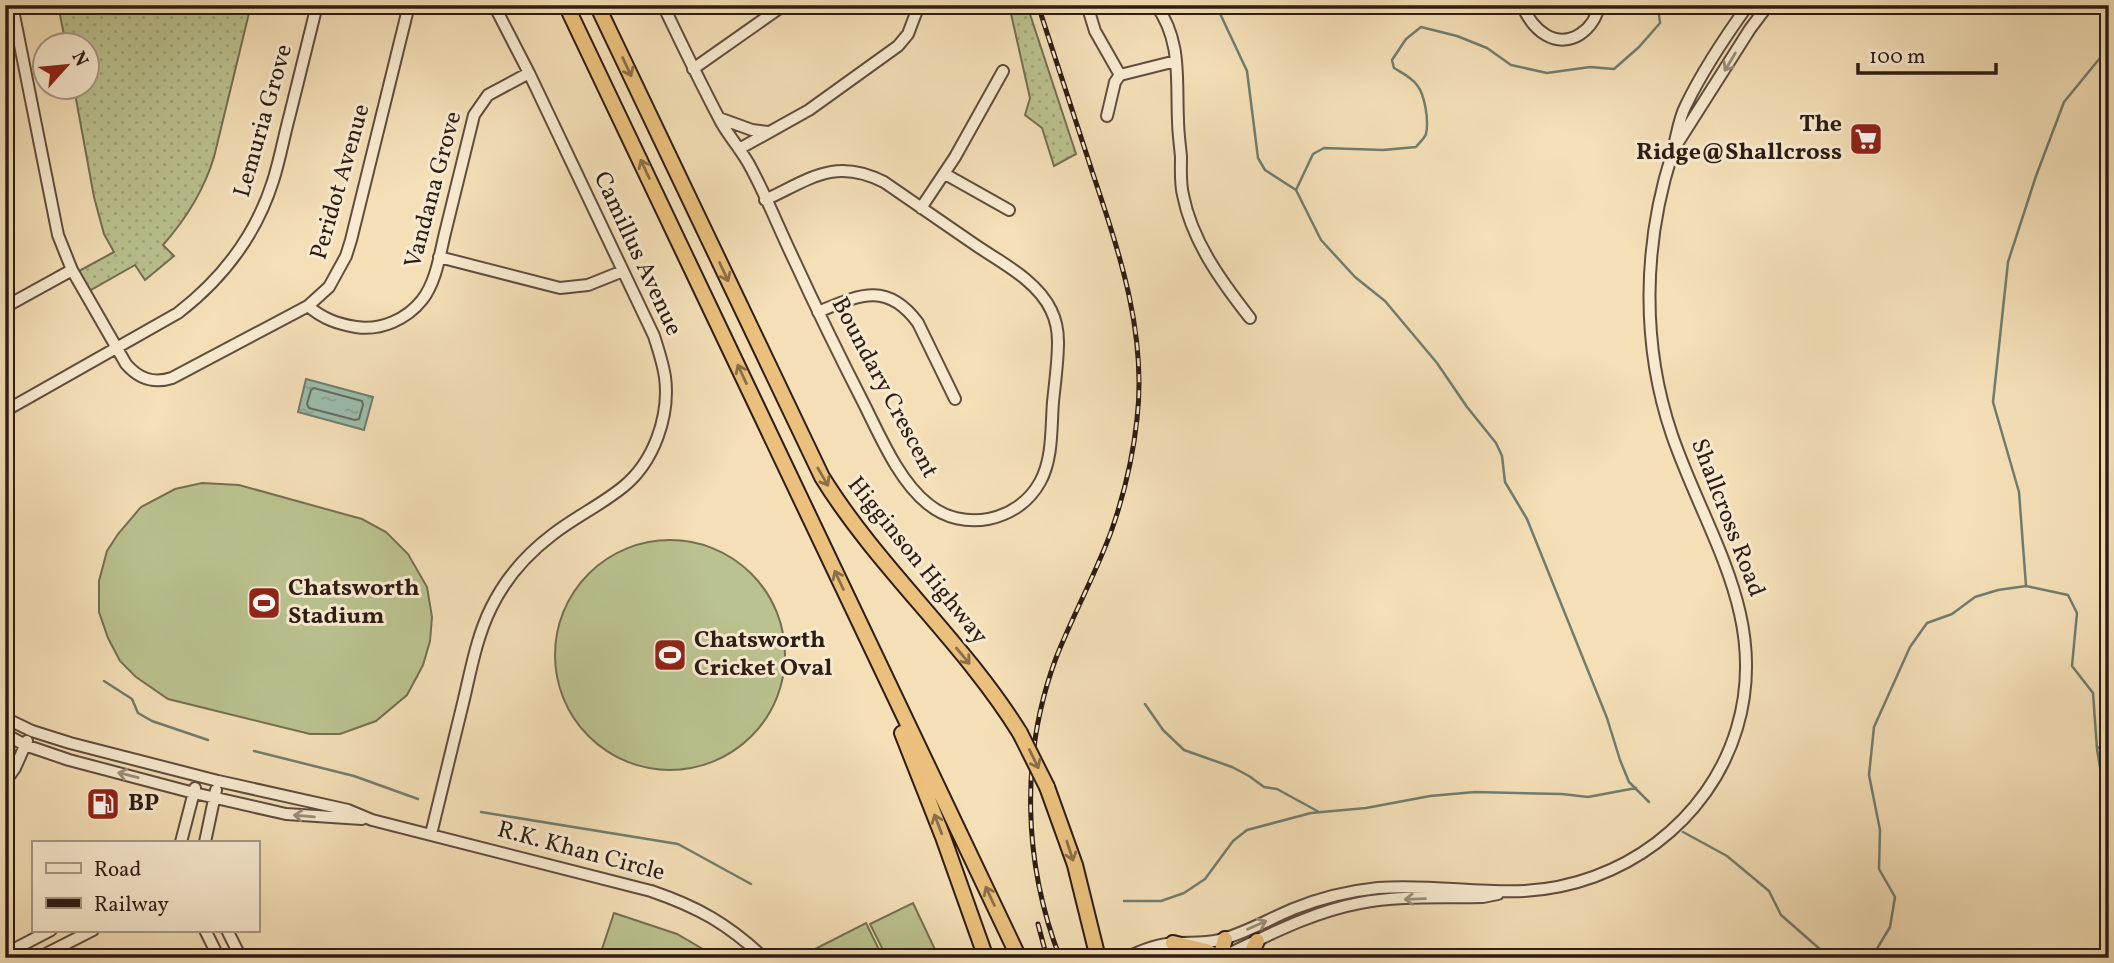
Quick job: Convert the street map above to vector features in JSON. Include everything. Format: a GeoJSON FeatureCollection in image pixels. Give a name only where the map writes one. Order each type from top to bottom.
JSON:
{"type":"FeatureCollection","features":[{"type":"Feature","properties":{"kind":"highway"},"geometry":{"type":"LineString","coordinates":[[566,5],[1019,958]]}},
{"type":"Feature","properties":{"kind":"highway","name":"Higginson Highway"},"geometry":{"type":"LineString","coordinates":[[597,5],[822,477],[853,524],[980,676],[1020,733],[1047,787],[1074,865],[1097,954]]}},
{"type":"Feature","properties":{"kind":"highway"},"geometry":{"type":"LineString","coordinates":[[858,619],[943,837],[986,958]]}},
{"type":"Feature","properties":{"kind":"highway"},"geometry":{"type":"LineString","coordinates":[[1173,943],[1206,951],[1220,958],[1225,939]]}},
{"type":"Feature","properties":{"kind":"highway"},"geometry":{"type":"LineString","coordinates":[[1249,958],[1257,941]]}},
{"type":"Feature","properties":{"kind":"street","name":"Peridot Avenue"},"geometry":{"type":"LineString","coordinates":[[12,5],[52,209],[64,252],[126,364],[135,374],[153,381],[172,378],[308,306],[329,288],[346,256],[409,5]]}},
{"type":"Feature","properties":{"kind":"street","name":"Lemuria Grove"},"geometry":{"type":"LineString","coordinates":[[5,411],[117,349],[189,305],[242,247],[274,179],[317,5]]}},
{"type":"Feature","properties":{"kind":"street","name":"Camillus Avenue"},"geometry":{"type":"LineString","coordinates":[[431,834],[475,652],[491,608],[526,558],[553,534],[625,486],[637,474],[656,442],[665,406],[664,374],[654,336],[494,5]]}},
{"type":"Feature","properties":{"kind":"street"},"geometry":{"type":"LineString","coordinates":[[663,5],[693,69],[719,118],[750,166],[765,200]]}},
{"type":"Feature","properties":{"kind":"street"},"geometry":{"type":"LineString","coordinates":[[693,69],[784,5]]}},
{"type":"Feature","properties":{"kind":"street"},"geometry":{"type":"LineString","coordinates":[[739,149],[809,110],[898,46],[908,34],[919,5]]}},
{"type":"Feature","properties":{"kind":"street"},"geometry":{"type":"LineString","coordinates":[[1087,5],[1095,31],[1120,75]]}},
{"type":"Feature","properties":{"kind":"street"},"geometry":{"type":"LineString","coordinates":[[1156,5],[1173,36],[1178,77],[1177,118],[1183,197],[1196,235],[1220,278],[1250,318]]}},
{"type":"Feature","properties":{"kind":"street"},"geometry":{"type":"LineString","coordinates":[[1522,5],[1528,18],[1542,33],[1556,39],[1569,39],[1590,27],[1597,17],[1600,5]]}},
{"type":"Feature","properties":{"kind":"street","name":"Shallcross Road"},"geometry":{"type":"LineString","coordinates":[[1126,958],[1144,949],[1173,943],[1205,943],[1225,939],[1296,908],[1356,891],[1411,887],[1507,891],[1550,889],[1583,881],[1612,871],[1649,850],[1692,811],[1706,793],[1738,725],[1747,665],[1740,605],[1672,434],[1659,390],[1649,316],[1649,272],[1659,199],[1684,107],[1725,37],[1748,5]]}},
{"type":"Feature","properties":{"kind":"street","name":"Shallcross Road"},"geometry":{"type":"LineString","coordinates":[[1673,149],[1768,5]]}},
{"type":"Feature","properties":{"kind":"street"},"geometry":{"type":"LineString","coordinates":[[1107,116],[1115,82],[1120,75],[1176,61]]}},
{"type":"Feature","properties":{"kind":"street"},"geometry":{"type":"LineString","coordinates":[[921,208],[945,174],[1003,71]]}},
{"type":"Feature","properties":{"kind":"street","name":"Vandana Grove"},"geometry":{"type":"LineString","coordinates":[[308,306],[329,321],[365,328],[384,325],[412,311],[430,286],[474,115],[488,95],[529,73]]}},
{"type":"Feature","properties":{"kind":"street"},"geometry":{"type":"LineString","coordinates":[[719,118],[752,130],[768,132]]}},
{"type":"Feature","properties":{"kind":"street","name":"Boundary Crescent"},"geometry":{"type":"LineString","coordinates":[[847,170],[858,171],[877,178],[921,208],[1030,284],[1045,299],[1056,322],[1058,342],[1048,454],[1041,481],[1026,500],[1006,514],[980,521],[950,517],[930,507],[920,498],[907,482],[882,440],[765,200],[817,176],[847,170]]}},
{"type":"Feature","properties":{"kind":"street"},"geometry":{"type":"LineString","coordinates":[[945,174],[1009,210]]}},
{"type":"Feature","properties":{"kind":"street"},"geometry":{"type":"LineString","coordinates":[[439,257],[560,288],[588,285],[623,271]]}},
{"type":"Feature","properties":{"kind":"street"},"geometry":{"type":"LineString","coordinates":[[5,307],[72,270]]}},
{"type":"Feature","properties":{"kind":"street"},"geometry":{"type":"LineString","coordinates":[[818,312],[859,295],[876,295],[895,300],[918,323],[955,399]]}},
{"type":"Feature","properties":{"kind":"street","name":"R.K. Khan Circle"},"geometry":{"type":"LineString","coordinates":[[5,718],[32,731],[70,743],[218,781],[348,810],[372,820],[679,900],[721,923],[764,958]]}},
{"type":"Feature","properties":{"kind":"street"},"geometry":{"type":"LineString","coordinates":[[5,782],[15,768],[32,731]]}},
{"type":"Feature","properties":{"kind":"street","name":"R.K. Khan Circle"},"geometry":{"type":"LineString","coordinates":[[5,734],[25,745],[69,760],[194,793],[286,814],[372,820]]}},
{"type":"Feature","properties":{"kind":"street"},"geometry":{"type":"LineString","coordinates":[[181,841],[198,775]]}},
{"type":"Feature","properties":{"kind":"street"},"geometry":{"type":"LineString","coordinates":[[205,841],[218,781]]}},
{"type":"Feature","properties":{"kind":"street","name":"Shallcross Road"},"geometry":{"type":"LineString","coordinates":[[1220,958],[1284,928],[1360,903],[1483,897],[1507,891]]}},
{"type":"Feature","properties":{"kind":"street"},"geometry":{"type":"LineString","coordinates":[[5,954],[47,932]]}},
{"type":"Feature","properties":{"kind":"street"},"geometry":{"type":"LineString","coordinates":[[38,958],[89,932]]}},
{"type":"Feature","properties":{"kind":"street"},"geometry":{"type":"LineString","coordinates":[[206,932],[219,958]]}},
{"type":"Feature","properties":{"kind":"street"},"geometry":{"type":"LineString","coordinates":[[228,932],[241,958]]}},
{"type":"Feature","properties":{"kind":"green space"},"geometry":{"type":"Polygon","coordinates":[[[58,5],[251,5],[210,169],[193,204],[163,245],[174,256],[145,280],[135,265],[89,291],[79,271],[114,252],[104,234],[94,197],[77,102],[102,102],[102,32],[63,32],[58,5]]]}},
{"type":"Feature","properties":{"kind":"green space"},"geometry":{"type":"Polygon","coordinates":[[[1009,5],[1027,5],[1076,154],[1054,166],[1042,128],[1025,115],[1030,98],[1009,5]]]}},
{"type":"Feature","properties":{"kind":"green space","name":"Chatsworth Stadium"},"geometry":{"type":"Polygon","coordinates":[[[202,483],[239,485],[362,519],[386,532],[408,554],[427,587],[432,617],[430,641],[423,665],[407,695],[376,721],[340,734],[310,734],[168,699],[136,677],[120,661],[99,612],[99,581],[107,551],[141,507],[175,489],[202,483]]]}},
{"type":"Feature","properties":{"kind":"green space","name":"Chatsworth Cricket Oval"},"geometry":{"type":"Polygon","coordinates":[[[670,540],[714,549],[743,566],[759,582],[780,622],[785,655],[776,699],[759,728],[743,744],[703,765],[670,770],[626,761],[597,744],[581,728],[560,688],[555,655],[564,611],[581,582],[597,566],[637,545],[670,540]]]}},
{"type":"Feature","properties":{"kind":"green space"},"geometry":{"type":"Polygon","coordinates":[[[5,734],[25,745],[5,782],[5,734]]]}},
{"type":"Feature","properties":{"kind":"green space"},"geometry":{"type":"Polygon","coordinates":[[[913,903],[939,958],[887,958],[870,924],[913,903]]]}},
{"type":"Feature","properties":{"kind":"green space"},"geometry":{"type":"Polygon","coordinates":[[[614,913],[677,934],[718,958],[599,958],[614,913]]]}},
{"type":"Feature","properties":{"kind":"green space"},"geometry":{"type":"Polygon","coordinates":[[[866,923],[883,958],[817,958],[813,950],[866,923]]]}},
{"type":"Feature","properties":{"kind":"water"},"geometry":{"type":"Polygon","coordinates":[[[306,379],[373,397],[364,430],[298,412],[306,379]]]}},
{"type":"Feature","properties":{"kind":"waterway"},"geometry":{"type":"LineString","coordinates":[[1216,5],[1247,71],[1258,158],[1265,170],[1296,190],[1321,240],[1355,277],[1385,301],[1437,363],[1496,443],[1502,456],[1505,482],[1527,519],[1607,718],[1629,782],[1649,802]]}},
{"type":"Feature","properties":{"kind":"waterway"},"geometry":{"type":"LineString","coordinates":[[1296,190],[1313,154],[1324,148],[1383,150],[1416,147],[1423,139],[1427,122],[1420,89],[1415,82],[1394,68],[1392,60],[1406,39],[1421,27],[1457,36],[1487,48],[1511,65],[1547,73],[1590,67],[1614,69],[1639,47],[1660,23],[1658,5]]}},
{"type":"Feature","properties":{"kind":"waterway"},"geometry":{"type":"LineString","coordinates":[[2026,586],[2019,492],[1993,402],[2008,262],[2064,102],[2109,47]]}},
{"type":"Feature","properties":{"kind":"waterway"},"geometry":{"type":"LineString","coordinates":[[1866,958],[1875,952],[1890,927],[1895,897],[1879,869],[1880,830],[1869,775],[1874,727],[1910,647],[1927,623],[1952,614],[1975,597],[2026,586],[2068,595],[2077,613],[2072,666],[2093,693],[2097,749],[2104,791],[2109,883]]}},
{"type":"Feature","properties":{"kind":"waterway"},"geometry":{"type":"LineString","coordinates":[[104,681],[132,699],[138,713],[152,721],[208,740]]}},
{"type":"Feature","properties":{"kind":"waterway"},"geometry":{"type":"LineString","coordinates":[[1145,704],[1163,730],[1184,750],[1232,767],[1264,787],[1277,789],[1319,812]]}},
{"type":"Feature","properties":{"kind":"waterway"},"geometry":{"type":"LineString","coordinates":[[2098,748],[2109,740]]}},
{"type":"Feature","properties":{"kind":"waterway"},"geometry":{"type":"LineString","coordinates":[[254,751],[354,776],[418,799]]}},
{"type":"Feature","properties":{"kind":"waterway"},"geometry":{"type":"LineString","coordinates":[[1124,901],[1161,901],[1184,893],[1205,879],[1233,841],[1247,830],[1311,813],[1475,792],[1588,797],[1636,788]]}},
{"type":"Feature","properties":{"kind":"waterway"},"geometry":{"type":"LineString","coordinates":[[481,812],[678,844],[751,884]]}},
{"type":"Feature","properties":{"kind":"waterway"},"geometry":{"type":"LineString","coordinates":[[1683,832],[1727,856],[1769,891],[1781,915],[1830,958]]}},
{"type":"Feature","properties":{"kind":"railway"},"geometry":{"type":"LineString","coordinates":[[1038,5],[1121,262],[1134,324],[1139,387],[1133,447],[1120,504],[1105,548],[1056,658],[1036,732],[1032,770],[1033,846],[1048,922],[1060,958]]}},
{"type":"Feature","properties":{"kind":"railway"},"geometry":{"type":"LineString","coordinates":[[1038,924],[1047,958]]}},
{"type":"Feature","properties":{"kind":"place","name":"The Ridge@Shallcross"},"geometry":{"type":"Point","coordinates":[1866,139]}},
{"type":"Feature","properties":{"kind":"place","name":"Chatsworth Stadium"},"geometry":{"type":"Point","coordinates":[264,603]}},
{"type":"Feature","properties":{"kind":"place","name":"Chatsworth Cricket Oval"},"geometry":{"type":"Point","coordinates":[670,655]}},
{"type":"Feature","properties":{"kind":"place","name":"BP"},"geometry":{"type":"Point","coordinates":[103,804]}}]}
